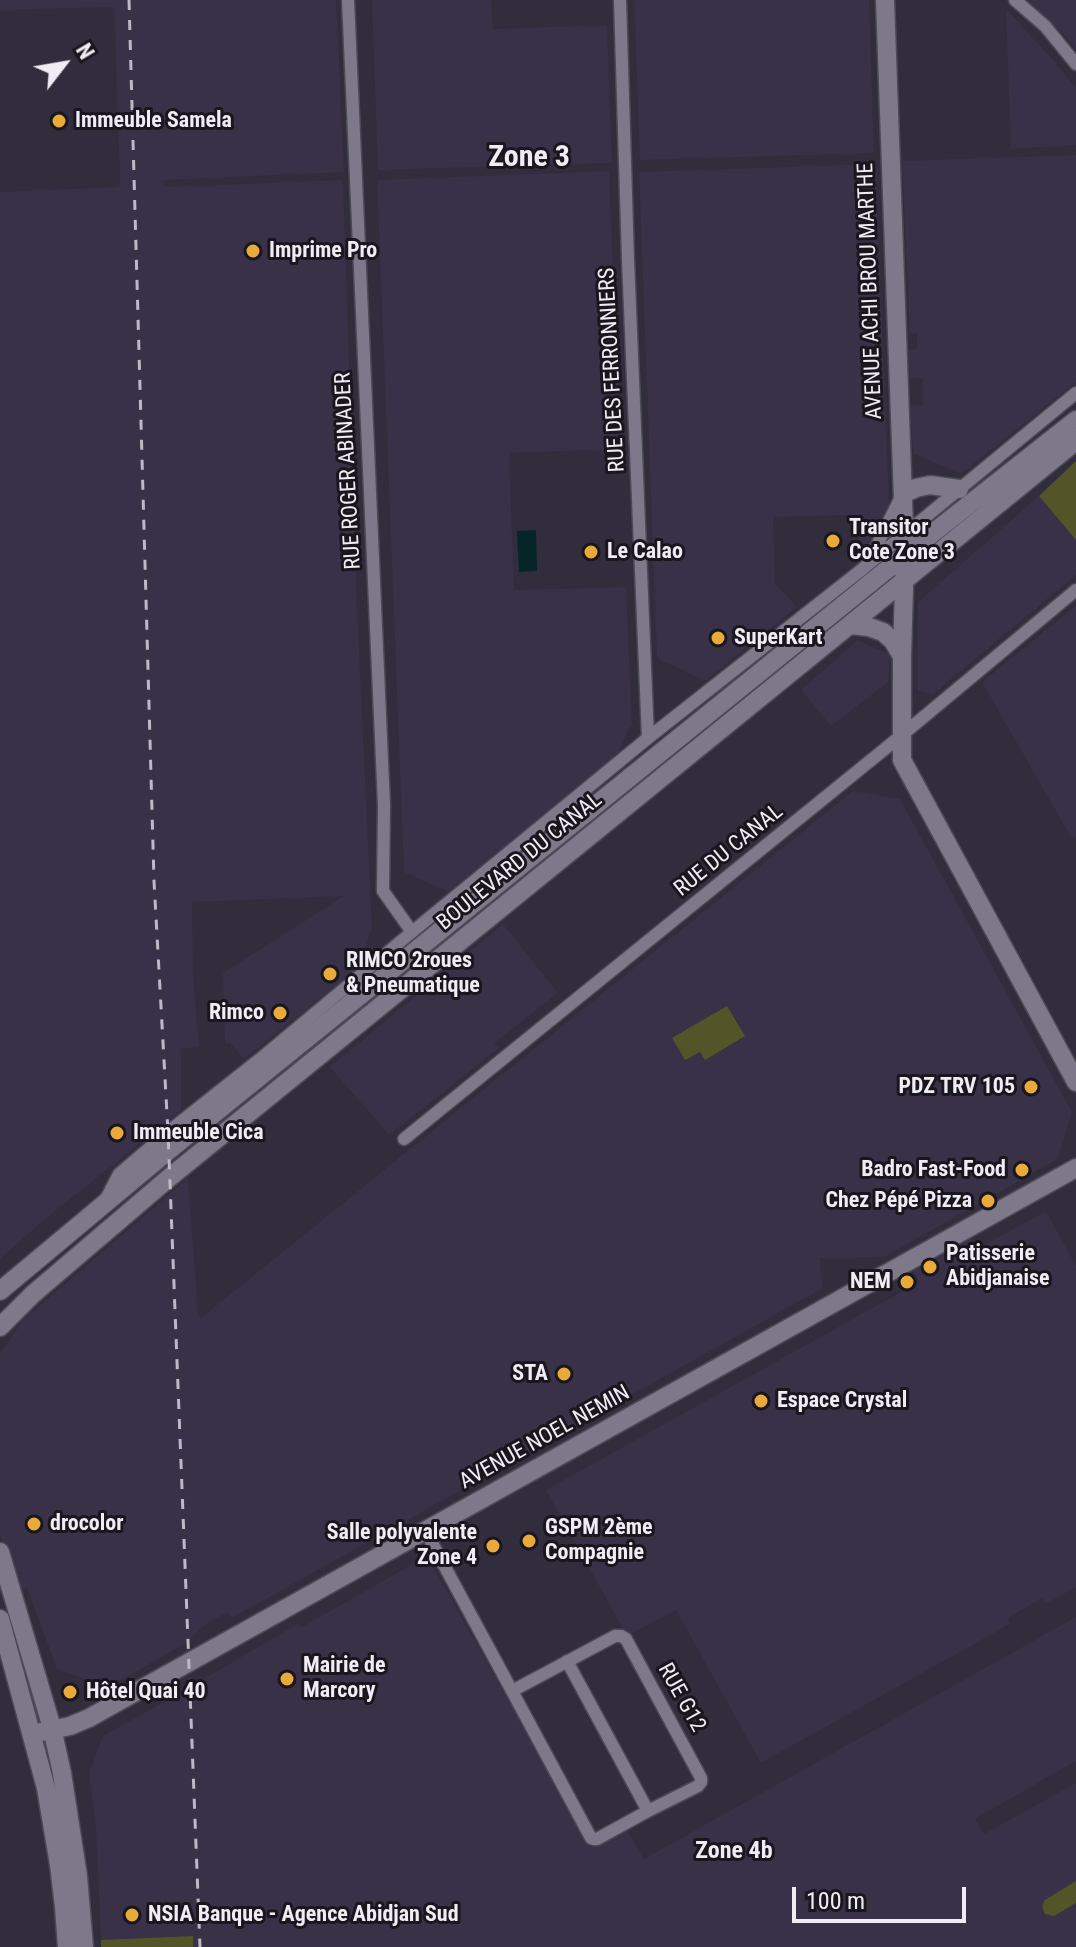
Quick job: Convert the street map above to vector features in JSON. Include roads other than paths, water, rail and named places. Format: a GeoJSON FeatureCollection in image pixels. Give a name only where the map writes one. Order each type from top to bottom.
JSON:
{"type":"FeatureCollection","features":[{"type":"Feature","properties":{"kind":"main road","name":"AVENUE ACHI BROU MARTHE"},"geometry":{"type":"LineString","coordinates":[[885,0],[905,555],[902,760],[1076,1082]]}},
{"type":"Feature","properties":{"kind":"main road","name":"BOULEVARD DU CANAL"},"geometry":{"type":"LineString","coordinates":[[0,1291],[169,1150],[1076,420]]}},
{"type":"Feature","properties":{"kind":"main road","name":"BOULEVARD DU CANAL"},"geometry":{"type":"LineString","coordinates":[[0,1327],[33,1294],[170,1177],[1076,441]]}},
{"type":"Feature","properties":{"kind":"main road"},"geometry":{"type":"LineString","coordinates":[[901,442],[917,472],[930,485]]}},
{"type":"Feature","properties":{"kind":"main road"},"geometry":{"type":"LineString","coordinates":[[903,494],[930,485],[959,489]]}},
{"type":"Feature","properties":{"kind":"main road"},"geometry":{"type":"LineString","coordinates":[[850,625],[883,632],[902,656]]}},
{"type":"Feature","properties":{"kind":"main road","name":"AVENUE NOEL NEMIN"},"geometry":{"type":"LineString","coordinates":[[32,1734],[70,1726],[89,1718],[1076,1168]]}},
{"type":"Feature","properties":{"kind":"main road"},"geometry":{"type":"LineString","coordinates":[[0,1552],[52,1728],[62,1773],[76,1861],[84,1947]]}},
{"type":"Feature","properties":{"kind":"main road"},"geometry":{"type":"LineString","coordinates":[[0,1619],[52,1817],[67,1947]]}},
{"type":"Feature","properties":{"kind":"street","name":"RUE ROGER ABINADER"},"geometry":{"type":"LineString","coordinates":[[348,0],[384,805],[383,891],[412,932]]}},
{"type":"Feature","properties":{"kind":"street","name":"RUE DES FERRONNIERS"},"geometry":{"type":"LineString","coordinates":[[620,0],[648,738]]}},
{"type":"Feature","properties":{"kind":"street"},"geometry":{"type":"LineString","coordinates":[[1015,0],[1051,32],[1076,64]]}},
{"type":"Feature","properties":{"kind":"street","name":"BOULEVARD DU CANAL"},"geometry":{"type":"LineString","coordinates":[[102,1207],[121,1172],[648,738],[867,565],[1076,393]]}},
{"type":"Feature","properties":{"kind":"street"},"geometry":{"type":"LineString","coordinates":[[867,565],[903,494]]}},
{"type":"Feature","properties":{"kind":"street","name":"RUE DU CANAL"},"geometry":{"type":"LineString","coordinates":[[404,1139],[1076,590]]}},
{"type":"Feature","properties":{"kind":"street","name":"RUE G12"},"geometry":{"type":"LineString","coordinates":[[426,1532],[591,1838],[597,1839],[698,1786],[701,1778],[694,1764],[626,1639],[621,1636],[615,1636],[512,1691]]}},
{"type":"Feature","properties":{"kind":"street"},"geometry":{"type":"LineString","coordinates":[[567,1661],[648,1811]]}},
{"type":"Feature","properties":{"kind":"railway"},"geometry":{"type":"LineString","coordinates":[[129,0],[154,881],[168,1132],[200,1947]]}},
{"type":"Feature","properties":{"kind":"place","name":"Immeuble Samela"},"geometry":{"type":"Point","coordinates":[59,121]}},
{"type":"Feature","properties":{"kind":"place","name":"Imprime Pro"},"geometry":{"type":"Point","coordinates":[253,251]}},
{"type":"Feature","properties":{"kind":"place","name":"Transitor Cote Zone 3"},"geometry":{"type":"Point","coordinates":[833,541]}},
{"type":"Feature","properties":{"kind":"place","name":"Le Calao"},"geometry":{"type":"Point","coordinates":[591,552]}},
{"type":"Feature","properties":{"kind":"place","name":"SuperKart"},"geometry":{"type":"Point","coordinates":[718,638]}},
{"type":"Feature","properties":{"kind":"place","name":"RIMCO 2roues & Pneumatique"},"geometry":{"type":"Point","coordinates":[330,974]}},
{"type":"Feature","properties":{"kind":"place","name":"Rimco"},"geometry":{"type":"Point","coordinates":[280,1013]}},
{"type":"Feature","properties":{"kind":"place","name":"PDZ TRV 105"},"geometry":{"type":"Point","coordinates":[1031,1087]}},
{"type":"Feature","properties":{"kind":"place","name":"Immeuble Cica"},"geometry":{"type":"Point","coordinates":[117,1133]}},
{"type":"Feature","properties":{"kind":"place","name":"Badro Fast-Food"},"geometry":{"type":"Point","coordinates":[1022,1170]}},
{"type":"Feature","properties":{"kind":"place","name":"Chez Pépé Pizza"},"geometry":{"type":"Point","coordinates":[988,1201]}},
{"type":"Feature","properties":{"kind":"place","name":"Patisserie Abidjanaise"},"geometry":{"type":"Point","coordinates":[930,1267]}},
{"type":"Feature","properties":{"kind":"place","name":"NEM"},"geometry":{"type":"Point","coordinates":[907,1282]}},
{"type":"Feature","properties":{"kind":"place","name":"STA"},"geometry":{"type":"Point","coordinates":[564,1374]}},
{"type":"Feature","properties":{"kind":"place","name":"Espace Crystal"},"geometry":{"type":"Point","coordinates":[761,1401]}},
{"type":"Feature","properties":{"kind":"place","name":"drocolor"},"geometry":{"type":"Point","coordinates":[34,1524]}},
{"type":"Feature","properties":{"kind":"place","name":"GSPM 2ème Compagnie"},"geometry":{"type":"Point","coordinates":[529,1541]}},
{"type":"Feature","properties":{"kind":"place","name":"Salle polyvalente Zone 4"},"geometry":{"type":"Point","coordinates":[493,1546]}},
{"type":"Feature","properties":{"kind":"place","name":"Mairie de Marcory"},"geometry":{"type":"Point","coordinates":[287,1679]}},
{"type":"Feature","properties":{"kind":"place","name":"Hôtel Quai 40"},"geometry":{"type":"Point","coordinates":[70,1692]}},
{"type":"Feature","properties":{"kind":"place","name":"NSIA Banque - Agence Abidjan Sud"},"geometry":{"type":"Point","coordinates":[132,1915]}},
{"type":"Feature","properties":{"kind":"district","name":"Zone 3"},"geometry":{"type":"Point","coordinates":[529,158]}},
{"type":"Feature","properties":{"kind":"district","name":"Zone 4b"},"geometry":{"type":"Point","coordinates":[734,1852]}}]}
